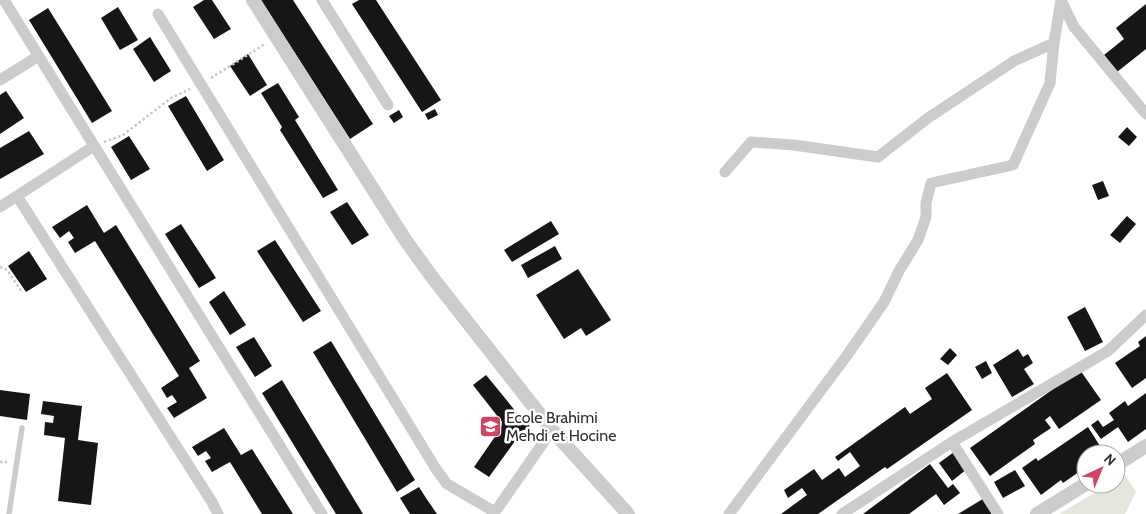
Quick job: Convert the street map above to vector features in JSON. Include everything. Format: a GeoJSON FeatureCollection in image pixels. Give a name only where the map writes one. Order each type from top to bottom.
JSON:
{"type":"FeatureCollection","features":[{"type":"Feature","properties":{"kind":"street"},"geometry":{"type":"LineString","coordinates":[[4,0],[37,57],[322,514]]}},
{"type":"Feature","properties":{"kind":"street"},"geometry":{"type":"LineString","coordinates":[[253,0],[404,238],[432,277],[552,430],[628,514]]}},
{"type":"Feature","properties":{"kind":"street"},"geometry":{"type":"LineString","coordinates":[[322,0],[388,105]]}},
{"type":"Feature","properties":{"kind":"street"},"geometry":{"type":"LineString","coordinates":[[730,514],[884,302],[899,271],[918,240],[926,217],[926,203],[931,182],[1013,165],[1050,82],[1061,0]]}},
{"type":"Feature","properties":{"kind":"street"},"geometry":{"type":"LineString","coordinates":[[1061,0],[1074,27],[1146,114]]}},
{"type":"Feature","properties":{"kind":"street"},"geometry":{"type":"LineString","coordinates":[[158,14],[436,469],[447,484],[495,513],[552,430]]}},
{"type":"Feature","properties":{"kind":"street"},"geometry":{"type":"LineString","coordinates":[[725,172],[752,142],[794,145],[878,157],[928,118],[1014,61],[1054,43]]}},
{"type":"Feature","properties":{"kind":"street"},"geometry":{"type":"LineString","coordinates":[[0,80],[37,57]]}},
{"type":"Feature","properties":{"kind":"street"},"geometry":{"type":"LineString","coordinates":[[0,207],[94,146]]}},
{"type":"Feature","properties":{"kind":"street"},"geometry":{"type":"LineString","coordinates":[[17,196],[218,514]]}},
{"type":"Feature","properties":{"kind":"street"},"geometry":{"type":"LineString","coordinates":[[842,514],[952,442],[1108,351],[1146,315]]}},
{"type":"Feature","properties":{"kind":"street"},"geometry":{"type":"LineString","coordinates":[[952,442],[998,514]]}},
{"type":"Feature","properties":{"kind":"street"},"geometry":{"type":"LineString","coordinates":[[1126,459],[1146,446]]}},
{"type":"Feature","properties":{"kind":"street"},"geometry":{"type":"LineString","coordinates":[[1037,514],[1076,490]]}},
{"type":"Feature","properties":{"kind":"lane"},"geometry":{"type":"LineString","coordinates":[[9,514],[22,428]]}},
{"type":"Feature","properties":{"kind":"path"},"geometry":{"type":"LineString","coordinates":[[94,146],[123,135],[171,98],[201,83],[276,37]]}},
{"type":"Feature","properties":{"kind":"path"},"geometry":{"type":"LineString","coordinates":[[0,267],[7,270],[22,292]]}},
{"type":"Feature","properties":{"kind":"path"},"geometry":{"type":"LineString","coordinates":[[0,462],[9,462]]}},
{"type":"Feature","properties":{"kind":"shaded area"},"geometry":{"type":"Polygon","coordinates":[[[1126,477],[1136,492],[1125,514],[1059,514],[1092,494],[1126,494],[1126,477]]]}},
{"type":"Feature","properties":{"kind":"building"},"geometry":{"type":"Polygon","coordinates":[[[204,0],[212,0],[231,29],[214,39],[193,7],[204,0]]]}},
{"type":"Feature","properties":{"kind":"building"},"geometry":{"type":"Polygon","coordinates":[[[261,0],[293,0],[373,124],[350,139],[261,0]]]}},
{"type":"Feature","properties":{"kind":"building"},"geometry":{"type":"Polygon","coordinates":[[[359,0],[376,0],[441,100],[422,112],[352,4],[359,0]]]}},
{"type":"Feature","properties":{"kind":"building"},"geometry":{"type":"Polygon","coordinates":[[[1146,4],[1146,49],[1117,72],[1104,55],[1124,39],[1116,28],[1146,4]]]}},
{"type":"Feature","properties":{"kind":"building"},"geometry":{"type":"Polygon","coordinates":[[[118,7],[138,40],[120,50],[101,18],[118,7]]]}},
{"type":"Feature","properties":{"kind":"building"},"geometry":{"type":"Polygon","coordinates":[[[48,8],[112,111],[92,123],[29,20],[48,8]]]}},
{"type":"Feature","properties":{"kind":"building"},"geometry":{"type":"Polygon","coordinates":[[[150,37],[171,71],[154,82],[133,49],[150,37]]]}},
{"type":"Feature","properties":{"kind":"building"},"geometry":{"type":"Polygon","coordinates":[[[248,54],[267,85],[250,96],[230,66],[248,54]]]}},
{"type":"Feature","properties":{"kind":"building"},"geometry":{"type":"Polygon","coordinates":[[[278,83],[299,117],[295,120],[338,190],[323,198],[280,130],[282,127],[261,93],[278,83]]]}},
{"type":"Feature","properties":{"kind":"building"},"geometry":{"type":"Polygon","coordinates":[[[6,91],[24,118],[0,134],[0,95],[6,91]]]}},
{"type":"Feature","properties":{"kind":"building"},"geometry":{"type":"Polygon","coordinates":[[[186,96],[224,160],[207,171],[168,106],[186,96]]]}},
{"type":"Feature","properties":{"kind":"building"},"geometry":{"type":"Polygon","coordinates":[[[435,109],[438,115],[428,120],[425,114],[435,109]]]}},
{"type":"Feature","properties":{"kind":"building"},"geometry":{"type":"Polygon","coordinates":[[[399,110],[403,117],[394,123],[389,116],[399,110]]]}},
{"type":"Feature","properties":{"kind":"building"},"geometry":{"type":"Polygon","coordinates":[[[1127,127],[1137,137],[1129,146],[1118,137],[1127,127]]]}},
{"type":"Feature","properties":{"kind":"building"},"geometry":{"type":"Polygon","coordinates":[[[29,131],[44,154],[0,179],[0,148],[29,131]]]}},
{"type":"Feature","properties":{"kind":"building"},"geometry":{"type":"Polygon","coordinates":[[[129,136],[150,169],[131,180],[111,147],[129,136]]]}},
{"type":"Feature","properties":{"kind":"building"},"geometry":{"type":"Polygon","coordinates":[[[1103,181],[1109,196],[1098,200],[1092,185],[1103,181]]]}},
{"type":"Feature","properties":{"kind":"building"},"geometry":{"type":"Polygon","coordinates":[[[347,202],[369,235],[352,245],[330,212],[347,202]]]}},
{"type":"Feature","properties":{"kind":"building"},"geometry":{"type":"Polygon","coordinates":[[[87,205],[104,233],[116,225],[200,361],[189,368],[207,398],[174,418],[167,408],[177,402],[172,395],[167,398],[161,388],[179,376],[95,241],[75,253],[68,242],[74,238],[69,231],[60,238],[52,227],[87,205]]]}},
{"type":"Feature","properties":{"kind":"building"},"geometry":{"type":"Polygon","coordinates":[[[1127,216],[1136,224],[1120,243],[1110,235],[1127,216]]]}},
{"type":"Feature","properties":{"kind":"building"},"geometry":{"type":"Polygon","coordinates":[[[551,221],[559,234],[512,262],[504,250],[551,221]]]}},
{"type":"Feature","properties":{"kind":"building"},"geometry":{"type":"Polygon","coordinates":[[[181,224],[216,278],[199,288],[165,234],[181,224]]]}},
{"type":"Feature","properties":{"kind":"building"},"geometry":{"type":"Polygon","coordinates":[[[275,240],[321,311],[303,322],[257,251],[275,240]]]}},
{"type":"Feature","properties":{"kind":"building"},"geometry":{"type":"Polygon","coordinates":[[[555,246],[562,259],[528,278],[521,265],[555,246]]]}},
{"type":"Feature","properties":{"kind":"building"},"geometry":{"type":"Polygon","coordinates":[[[29,251],[47,279],[26,292],[8,266],[29,251]]]}},
{"type":"Feature","properties":{"kind":"building"},"geometry":{"type":"Polygon","coordinates":[[[578,269],[611,320],[586,336],[581,328],[564,339],[536,295],[578,269]]]}},
{"type":"Feature","properties":{"kind":"building"},"geometry":{"type":"Polygon","coordinates":[[[224,291],[246,325],[230,335],[209,302],[224,291]]]}},
{"type":"Feature","properties":{"kind":"building"},"geometry":{"type":"Polygon","coordinates":[[[1085,307],[1103,342],[1085,351],[1067,317],[1085,307]]]}},
{"type":"Feature","properties":{"kind":"building"},"geometry":{"type":"Polygon","coordinates":[[[1146,336],[1146,378],[1132,388],[1115,363],[1140,346],[1138,342],[1146,336]]]}},
{"type":"Feature","properties":{"kind":"building"},"geometry":{"type":"Polygon","coordinates":[[[254,337],[272,366],[255,377],[236,347],[254,337]]]}},
{"type":"Feature","properties":{"kind":"building"},"geometry":{"type":"Polygon","coordinates":[[[331,341],[415,480],[397,492],[313,352],[331,341]]]}},
{"type":"Feature","properties":{"kind":"building"},"geometry":{"type":"Polygon","coordinates":[[[950,348],[957,355],[948,365],[940,359],[950,348]]]}},
{"type":"Feature","properties":{"kind":"building"},"geometry":{"type":"Polygon","coordinates":[[[1018,349],[1023,357],[1028,354],[1033,363],[1024,369],[1034,384],[1012,397],[993,365],[1018,349]]]}},
{"type":"Feature","properties":{"kind":"building"},"geometry":{"type":"Polygon","coordinates":[[[986,361],[992,373],[982,379],[975,367],[986,361]]]}},
{"type":"Feature","properties":{"kind":"building"},"geometry":{"type":"Polygon","coordinates":[[[1080,370],[1101,400],[1059,429],[1050,416],[1045,420],[1051,428],[1033,440],[1035,444],[990,476],[970,448],[1080,370]]]}},
{"type":"Feature","properties":{"kind":"building"},"geometry":{"type":"Polygon","coordinates":[[[947,373],[972,410],[818,514],[781,514],[807,495],[802,488],[788,498],[784,490],[814,469],[822,480],[839,468],[845,477],[860,466],[850,452],[838,461],[835,457],[905,407],[910,414],[932,399],[925,388],[947,373]]]}},
{"type":"Feature","properties":{"kind":"building"},"geometry":{"type":"Polygon","coordinates":[[[486,375],[522,419],[528,419],[530,429],[523,430],[489,477],[474,467],[501,428],[502,422],[473,385],[486,375]]]}},
{"type":"Feature","properties":{"kind":"building"},"geometry":{"type":"Polygon","coordinates":[[[282,380],[363,514],[336,514],[262,393],[282,380]]]}},
{"type":"Feature","properties":{"kind":"building"},"geometry":{"type":"Polygon","coordinates":[[[0,390],[30,394],[27,420],[0,416],[0,390]]]}},
{"type":"Feature","properties":{"kind":"building"},"geometry":{"type":"Polygon","coordinates":[[[1146,393],[1146,429],[1128,442],[1118,427],[1101,439],[1091,425],[1098,420],[1103,427],[1114,420],[1109,413],[1125,401],[1128,406],[1146,393]]]}},
{"type":"Feature","properties":{"kind":"building"},"geometry":{"type":"Polygon","coordinates":[[[43,401],[82,406],[78,440],[98,443],[91,505],[58,501],[65,438],[44,435],[45,422],[53,423],[54,416],[41,414],[43,401]]]}},
{"type":"Feature","properties":{"kind":"building"},"geometry":{"type":"Polygon","coordinates":[[[1088,427],[1099,444],[1076,444],[1076,474],[1063,483],[1061,480],[1041,495],[1022,468],[1036,458],[1038,461],[1088,427]]]}},
{"type":"Feature","properties":{"kind":"building"},"geometry":{"type":"Polygon","coordinates":[[[224,428],[241,455],[252,449],[293,514],[262,514],[230,462],[212,472],[205,461],[211,458],[206,451],[198,456],[192,447],[224,428]]]}},
{"type":"Feature","properties":{"kind":"building"},"geometry":{"type":"Polygon","coordinates":[[[954,452],[967,469],[952,481],[939,463],[954,452]]]}},
{"type":"Feature","properties":{"kind":"building"},"geometry":{"type":"Polygon","coordinates":[[[930,464],[948,488],[953,484],[960,493],[944,505],[936,494],[909,514],[863,514],[930,464]]]}},
{"type":"Feature","properties":{"kind":"building"},"geometry":{"type":"Polygon","coordinates":[[[1015,470],[1025,486],[1003,498],[994,482],[1015,470]]]}},
{"type":"Feature","properties":{"kind":"building"},"geometry":{"type":"Polygon","coordinates":[[[419,487],[437,514],[410,514],[400,498],[419,487]]]}},
{"type":"Feature","properties":{"kind":"building"},"geometry":{"type":"Polygon","coordinates":[[[986,497],[996,514],[958,514],[986,497]]]}},
{"type":"Feature","properties":{"kind":"place","name":"Ecole Brahimi Mehdi et Hocine"},"geometry":{"type":"Point","coordinates":[490,426]}}]}
